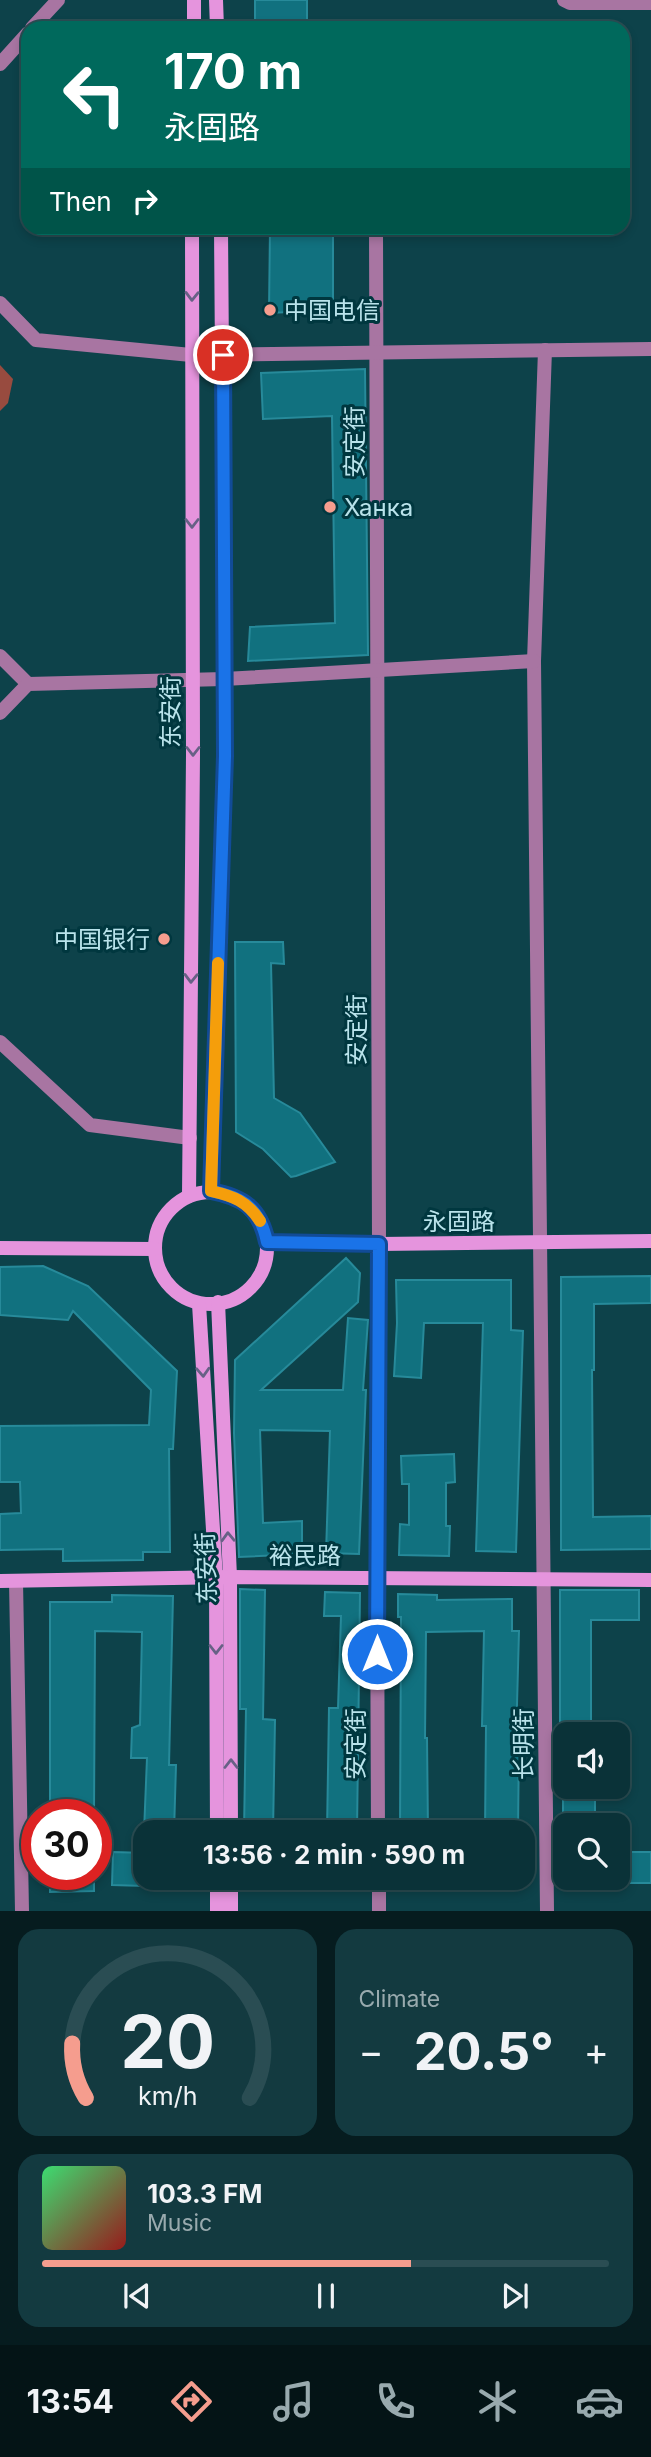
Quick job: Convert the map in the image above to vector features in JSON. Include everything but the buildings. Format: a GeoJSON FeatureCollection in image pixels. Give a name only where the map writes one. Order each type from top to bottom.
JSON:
{"type":"FeatureCollection","features":[{"type":"Feature","properties":{"kind":"main road"},"geometry":{"type":"LineString","coordinates":[[194,0],[194,21]]}},
{"type":"Feature","properties":{"kind":"main road"},"geometry":{"type":"LineString","coordinates":[[216,0],[217,21]]}},
{"type":"Feature","properties":{"kind":"main road","name":"东安街"},"geometry":{"type":"LineString","coordinates":[[189,1196],[193,680],[192,235]]}},
{"type":"Feature","properties":{"kind":"main road"},"geometry":{"type":"LineString","coordinates":[[211,1191],[225,756],[220,235]]}},
{"type":"Feature","properties":{"kind":"main road"},"geometry":{"type":"LineString","coordinates":[[211,1191],[233,1195],[251,1207],[264,1225],[267,1242],[264,1269],[252,1287],[234,1300],[199,1304],[172,1289],[160,1271],[155,1249],[159,1227],[171,1209],[189,1196],[211,1191]]}},
{"type":"Feature","properties":{"kind":"main road","name":"永固路"},"geometry":{"type":"LineString","coordinates":[[267,1242],[379,1244],[651,1241]]}},
{"type":"Feature","properties":{"kind":"main road"},"geometry":{"type":"LineString","coordinates":[[0,1248],[155,1249]]}},
{"type":"Feature","properties":{"kind":"main road","name":"东安街"},"geometry":{"type":"LineString","coordinates":[[218,1302],[231,1820]]}},
{"type":"Feature","properties":{"kind":"main road","name":"东安街"},"geometry":{"type":"LineString","coordinates":[[199,1304],[223,1577],[217,1820]]}},
{"type":"Feature","properties":{"kind":"main road","name":"裕民路"},"geometry":{"type":"LineString","coordinates":[[0,1581],[223,1577],[545,1577],[651,1580]]}},
{"type":"Feature","properties":{"kind":"main road"},"geometry":{"type":"LineString","coordinates":[[217,1890],[217,1911]]}},
{"type":"Feature","properties":{"kind":"main road"},"geometry":{"type":"LineString","coordinates":[[231,1890],[231,1911]]}},
{"type":"Feature","properties":{"kind":"street"},"geometry":{"type":"LineString","coordinates":[[38,21],[58,0]]}},
{"type":"Feature","properties":{"kind":"street"},"geometry":{"type":"LineString","coordinates":[[564,0],[570,3],[651,3]]}},
{"type":"Feature","properties":{"kind":"street"},"geometry":{"type":"LineString","coordinates":[[0,64],[21,41]]}},
{"type":"Feature","properties":{"kind":"street","name":"安定街"},"geometry":{"type":"LineString","coordinates":[[376,235],[378,1820]]}},
{"type":"Feature","properties":{"kind":"street"},"geometry":{"type":"LineString","coordinates":[[0,303],[36,340],[191,355],[651,349]]}},
{"type":"Feature","properties":{"kind":"street","name":"长明街"},"geometry":{"type":"LineString","coordinates":[[545,350],[534,661],[547,1911]]}},
{"type":"Feature","properties":{"kind":"street"},"geometry":{"type":"LineString","coordinates":[[0,656],[27,684]]}},
{"type":"Feature","properties":{"kind":"street"},"geometry":{"type":"LineString","coordinates":[[0,713],[27,684],[224,679],[534,661]]}},
{"type":"Feature","properties":{"kind":"street"},"geometry":{"type":"LineString","coordinates":[[0,1042],[90,1125],[190,1138]]}},
{"type":"Feature","properties":{"kind":"street"},"geometry":{"type":"LineString","coordinates":[[16,1581],[22,1911]]}},
{"type":"Feature","properties":{"kind":"street"},"geometry":{"type":"LineString","coordinates":[[379,1890],[379,1911]]}},
{"type":"Feature","properties":{"kind":"shaded area"},"geometry":{"type":"Polygon","coordinates":[[[0,365],[13,379],[8,403],[0,411],[0,365]]]}},
{"type":"Feature","properties":{"kind":"slow traffic"},"geometry":{"type":"LineString","coordinates":[[218,963],[211,1191],[233,1195],[251,1207],[260,1221]]}},
{"type":"Feature","properties":{"kind":"place","name":"中国电信"},"geometry":{"type":"Point","coordinates":[270,310]}},
{"type":"Feature","properties":{"kind":"place","name":"Ханка"},"geometry":{"type":"Point","coordinates":[330,507]}},
{"type":"Feature","properties":{"kind":"place","name":"中国银行"},"geometry":{"type":"Point","coordinates":[164,939]}},
{"type":"Feature","properties":{"kind":"route"},"geometry":{"type":"LineString","coordinates":[[223,355],[225,756],[211,1191],[233,1195],[251,1207],[264,1225],[267,1242],[379,1244],[377,1654]]}}]}
